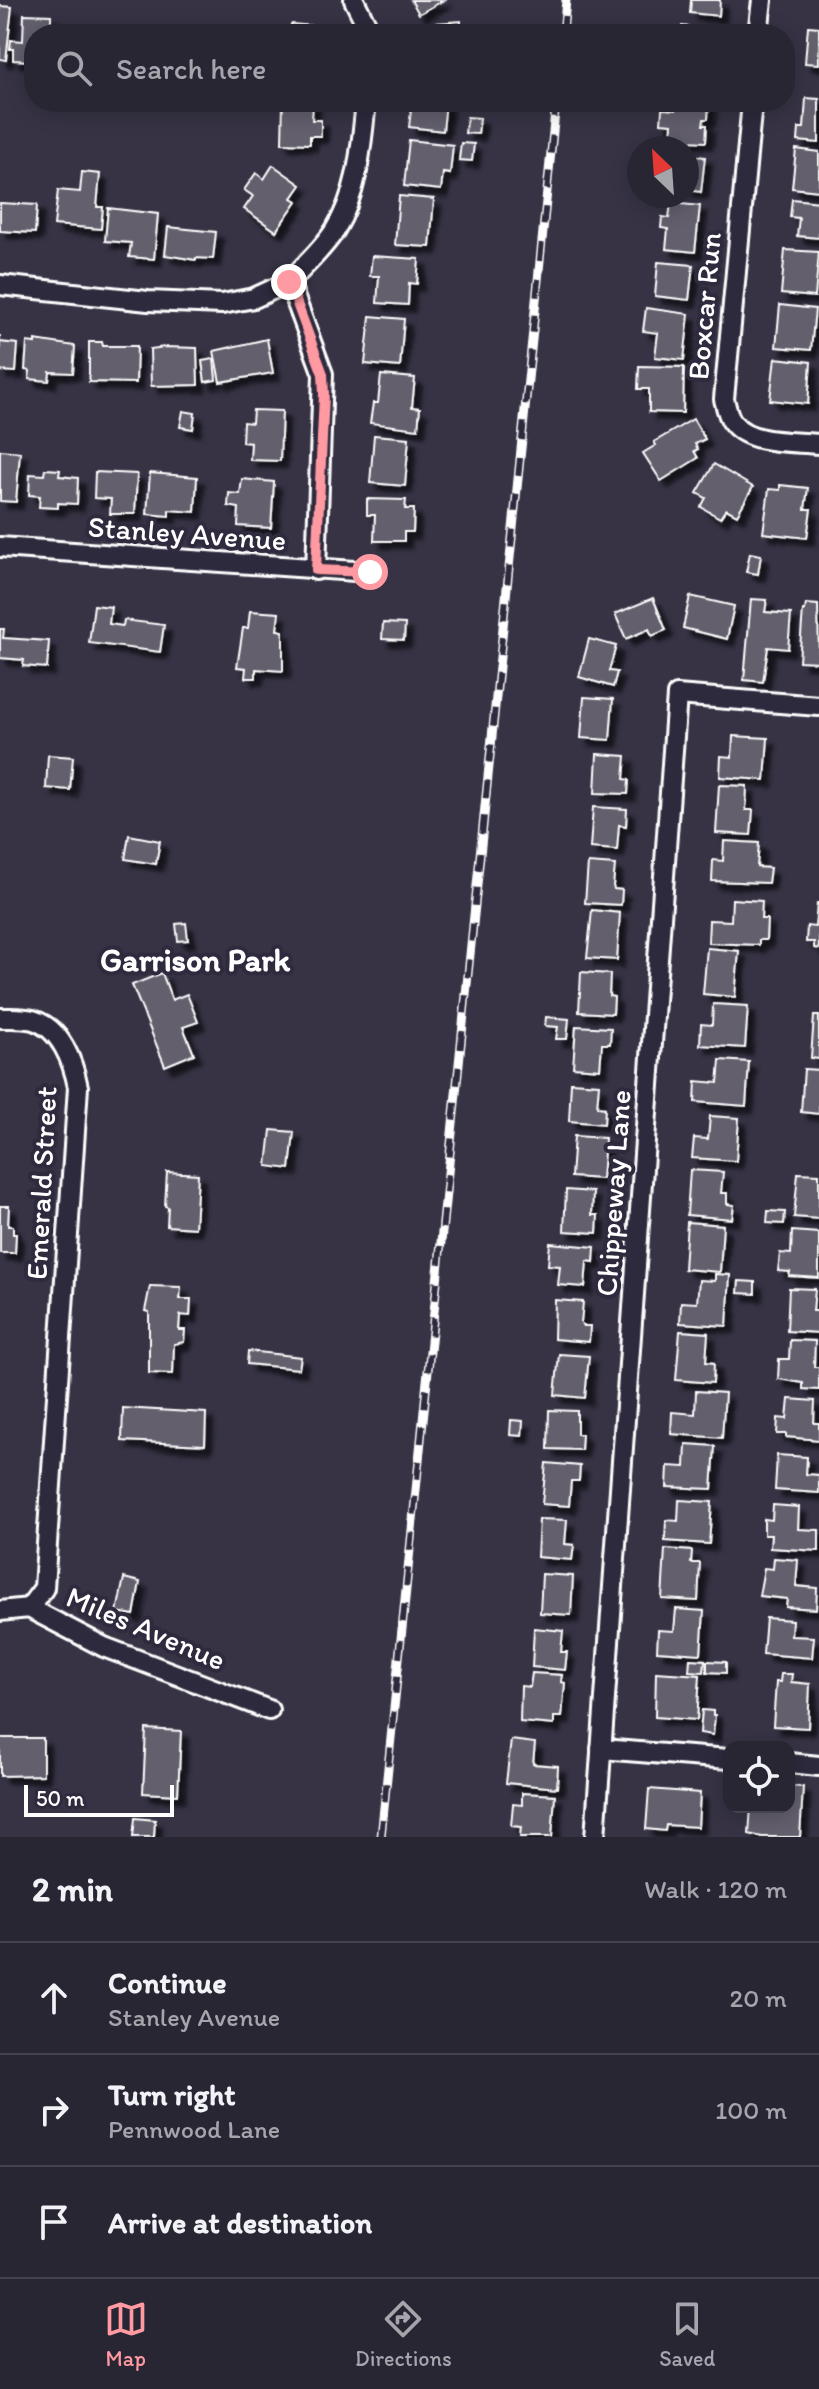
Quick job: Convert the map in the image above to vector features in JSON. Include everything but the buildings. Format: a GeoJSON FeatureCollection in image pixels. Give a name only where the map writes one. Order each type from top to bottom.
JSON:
{"type":"FeatureCollection","features":[{"type":"Feature","properties":{"kind":"street"},"geometry":{"type":"LineString","coordinates":[[759,24],[762,0]]}},
{"type":"Feature","properties":{"kind":"street"},"geometry":{"type":"LineString","coordinates":[[0,285],[148,301],[222,304],[254,298],[289,282],[322,248],[337,227],[352,192],[360,162],[365,112]]}},
{"type":"Feature","properties":{"kind":"street","name":"Boxcar Run"},"geometry":{"type":"LineString","coordinates":[[751,112],[724,399],[734,425],[744,433],[819,444]]}},
{"type":"Feature","properties":{"kind":"street"},"geometry":{"type":"LineString","coordinates":[[289,282],[323,374],[316,570]]}},
{"type":"Feature","properties":{"kind":"street","name":"Stanley Avenue"},"geometry":{"type":"LineString","coordinates":[[0,547],[370,572]]}},
{"type":"Feature","properties":{"kind":"street","name":"Chippeway Lane"},"geometry":{"type":"LineString","coordinates":[[595,1837],[677,695],[819,706]]}},
{"type":"Feature","properties":{"kind":"street","name":"Emerald Street"},"geometry":{"type":"LineString","coordinates":[[0,1018],[33,1020],[49,1029],[64,1045],[78,1087],[44,1588],[29,1608]]}},
{"type":"Feature","properties":{"kind":"street","name":"Miles Avenue"},"geometry":{"type":"LineString","coordinates":[[0,1611],[29,1608],[104,1647],[269,1710]]}},
{"type":"Feature","properties":{"kind":"street"},"geometry":{"type":"LineString","coordinates":[[601,1749],[723,1759]]}},
{"type":"Feature","properties":{"kind":"street"},"geometry":{"type":"LineString","coordinates":[[795,1764],[819,1766]]}},
{"type":"Feature","properties":{"kind":"railway"},"geometry":{"type":"LineString","coordinates":[[564,24],[566,0]]}},
{"type":"Feature","properties":{"kind":"railway"},"geometry":{"type":"LineString","coordinates":[[381,1837],[555,112]]}},
{"type":"Feature","properties":{"kind":"district","name":"Garrison Park"},"geometry":{"type":"Point","coordinates":[195,960]}},
{"type":"Feature","properties":{"kind":"route"},"geometry":{"type":"LineString","coordinates":[[289,282],[323,374],[316,570],[370,572]]}}]}
